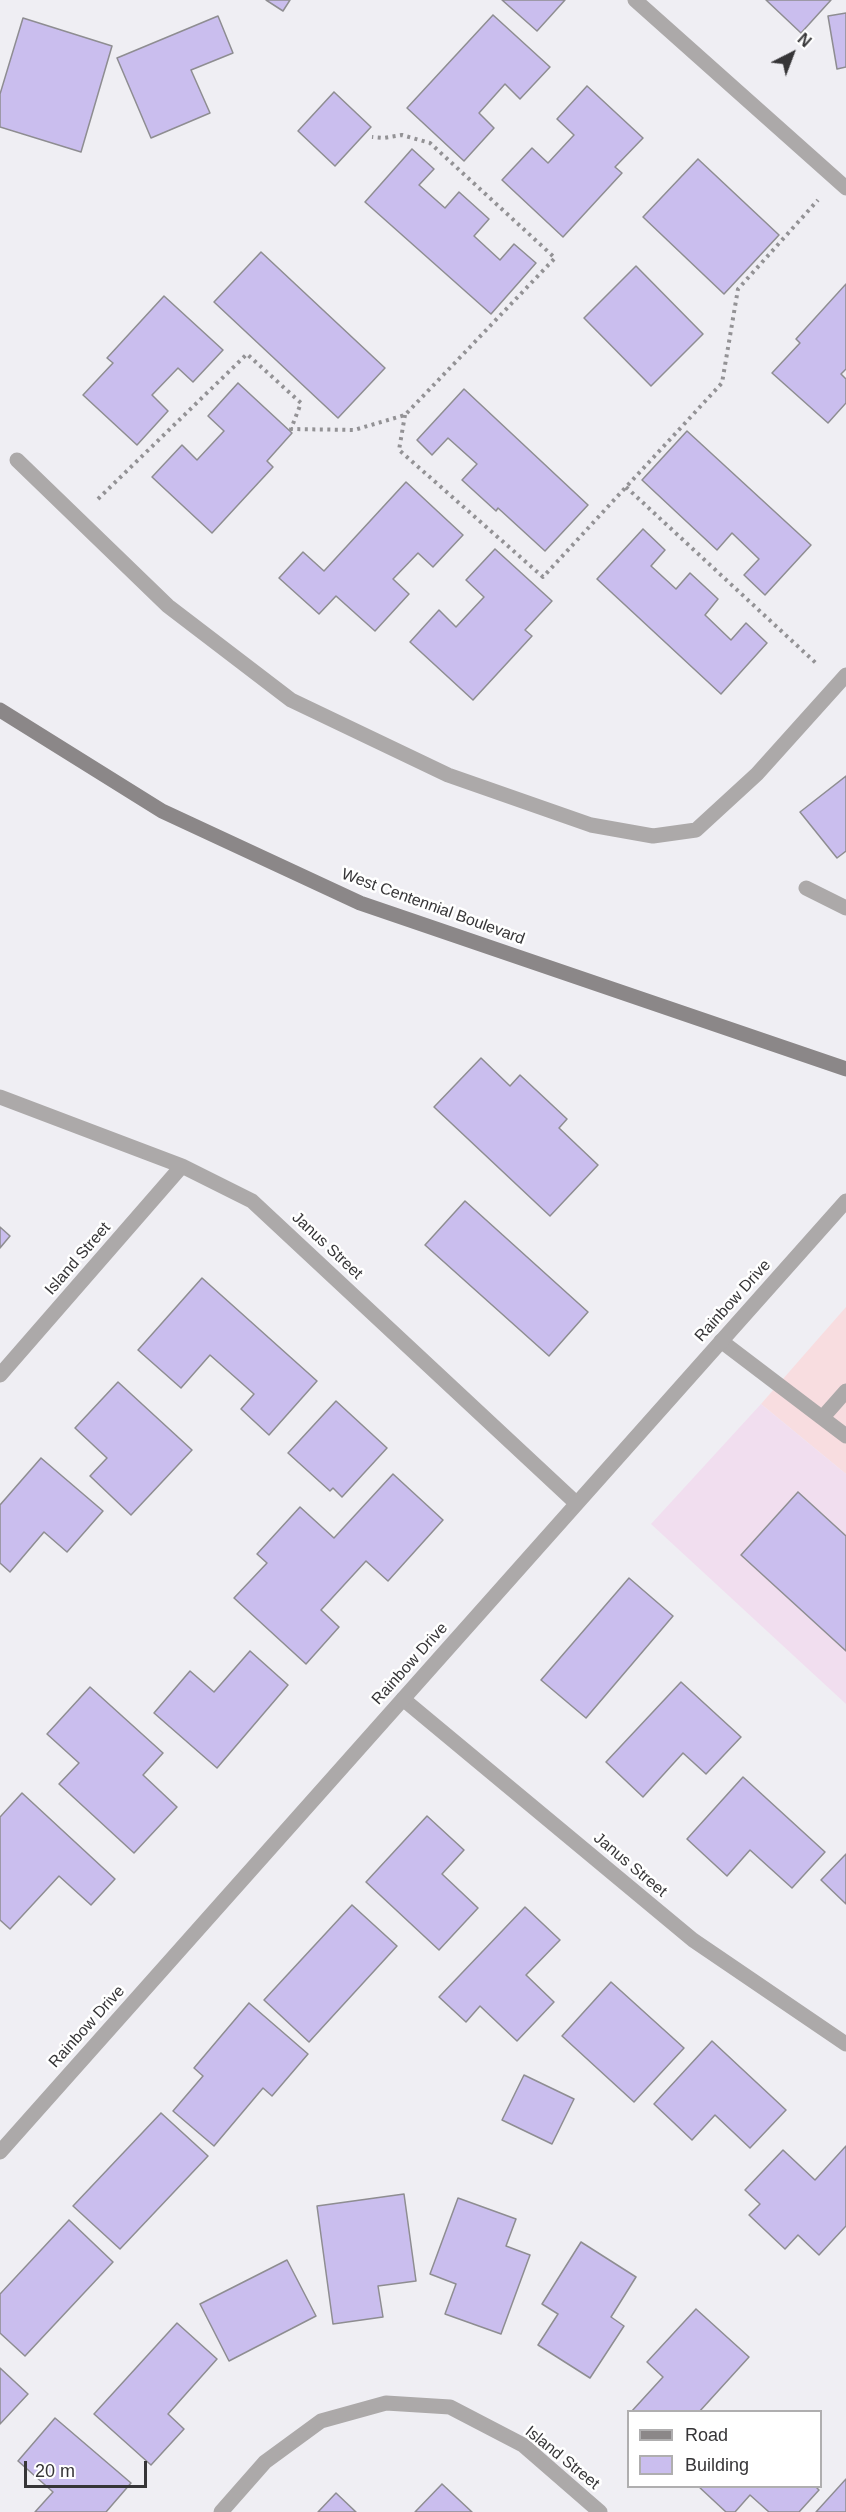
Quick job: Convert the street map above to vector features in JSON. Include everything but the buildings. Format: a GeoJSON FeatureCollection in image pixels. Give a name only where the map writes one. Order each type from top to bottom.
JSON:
{"type":"FeatureCollection","features":[{"type":"Feature","properties":{"kind":"main road","name":"West Centennial Boulevard"},"geometry":{"type":"LineString","coordinates":[[0,710],[162,811],[360,903],[846,1069]]}},
{"type":"Feature","properties":{"kind":"street"},"geometry":{"type":"LineString","coordinates":[[635,0],[841,184]]}},
{"type":"Feature","properties":{"kind":"street"},"geometry":{"type":"LineString","coordinates":[[17,460],[168,606],[291,700],[448,776],[591,825],[653,836],[696,830],[757,774],[842,679]]}},
{"type":"Feature","properties":{"kind":"street"},"geometry":{"type":"LineString","coordinates":[[806,888],[846,908]]}},
{"type":"Feature","properties":{"kind":"street","name":"Janus Street"},"geometry":{"type":"LineString","coordinates":[[0,1097],[182,1166],[252,1201],[576,1503]]}},
{"type":"Feature","properties":{"kind":"street","name":"Island Street"},"geometry":{"type":"LineString","coordinates":[[0,1375],[182,1166]]}},
{"type":"Feature","properties":{"kind":"street","name":"Rainbow Drive"},"geometry":{"type":"LineString","coordinates":[[0,2152],[846,1201]]}},
{"type":"Feature","properties":{"kind":"street"},"geometry":{"type":"LineString","coordinates":[[721,1341],[846,1436]]}},
{"type":"Feature","properties":{"kind":"street"},"geometry":{"type":"LineString","coordinates":[[823,1417],[846,1391]]}},
{"type":"Feature","properties":{"kind":"street","name":"Janus Street"},"geometry":{"type":"LineString","coordinates":[[403,1699],[693,1940],[846,2044]]}},
{"type":"Feature","properties":{"kind":"street","name":"Island Street"},"geometry":{"type":"LineString","coordinates":[[220,2512],[265,2462],[321,2421],[386,2403],[450,2407],[523,2445],[600,2512]]}},
{"type":"Feature","properties":{"kind":"path"},"geometry":{"type":"LineString","coordinates":[[78,518],[247,354],[301,403],[291,429],[354,430],[405,415],[555,258],[430,143],[402,135],[372,137]]}},
{"type":"Feature","properties":{"kind":"path"},"geometry":{"type":"LineString","coordinates":[[405,415],[399,450],[543,577],[722,383],[738,289],[841,184]]}},
{"type":"Feature","properties":{"kind":"path"},"geometry":{"type":"LineString","coordinates":[[626,487],[842,679]]}},
{"type":"Feature","properties":{"kind":"shaded area"},"geometry":{"type":"Polygon","coordinates":[[[846,1307],[846,1474],[761,1404],[846,1307]]]}},
{"type":"Feature","properties":{"kind":"shaded area"},"geometry":{"type":"Polygon","coordinates":[[[761,1404],[846,1474],[846,1704],[651,1524],[761,1404]]]}}]}
